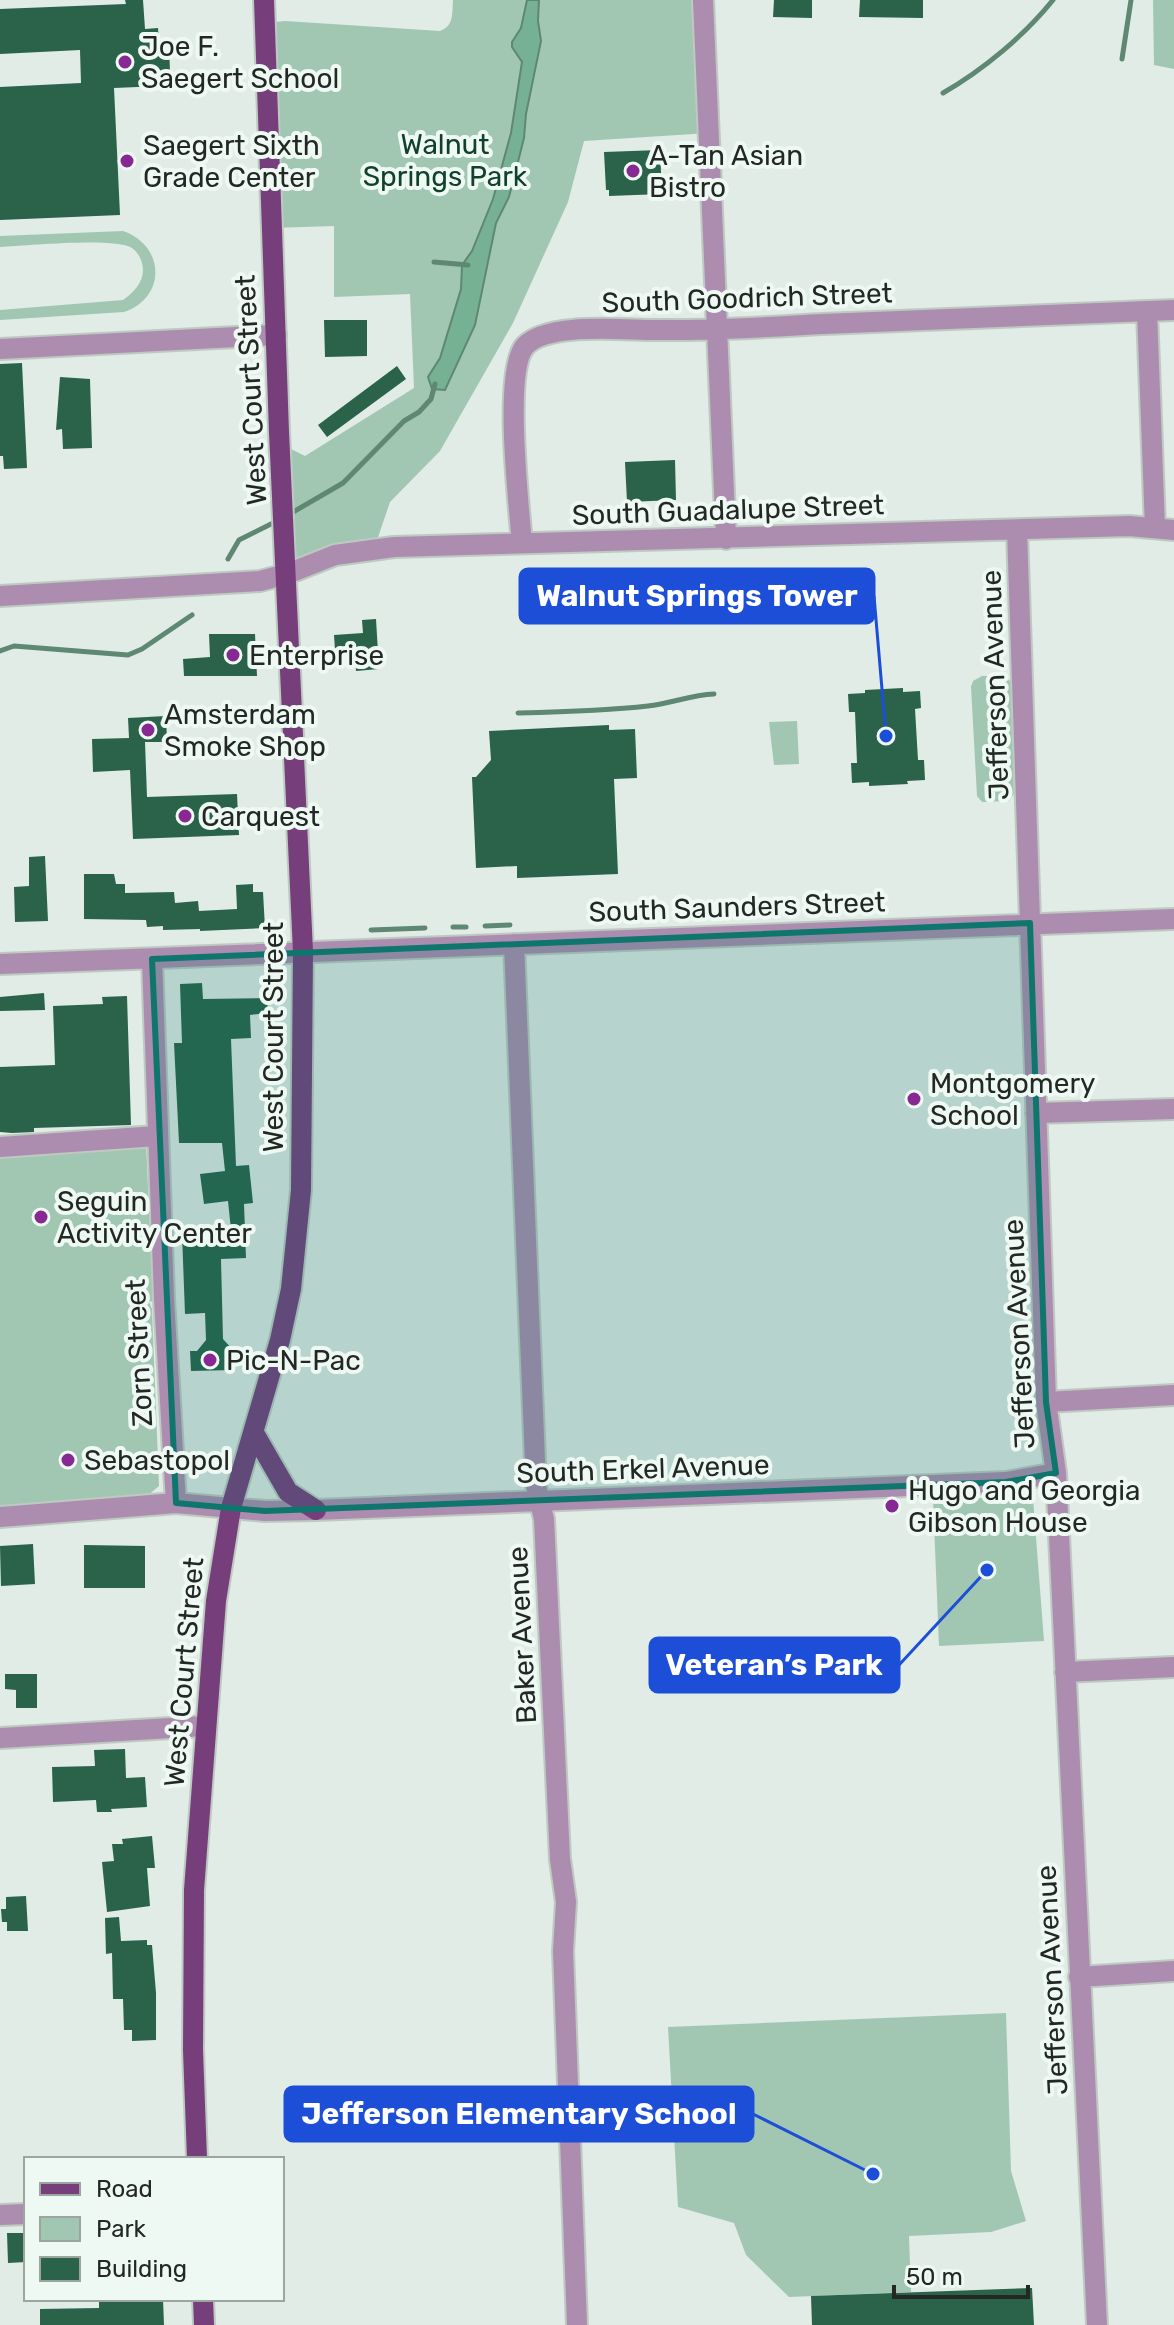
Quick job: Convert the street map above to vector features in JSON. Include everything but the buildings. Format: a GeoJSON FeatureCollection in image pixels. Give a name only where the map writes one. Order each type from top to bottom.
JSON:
{"type":"FeatureCollection","features":[{"type":"Feature","properties":{"kind":"main road","name":"West Court Street"},"geometry":{"type":"LineString","coordinates":[[197,2157],[192,1968],[205,1726],[216,1601],[231,1508],[280,1340],[291,1289],[298,1235],[302,1156],[303,952],[264,0]]}},
{"type":"Feature","properties":{"kind":"main road"},"geometry":{"type":"LineString","coordinates":[[254,1433],[288,1492],[316,1510]]}},
{"type":"Feature","properties":{"kind":"main road"},"geometry":{"type":"LineString","coordinates":[[203,2301],[204,2325]]}},
{"type":"Feature","properties":{"kind":"street"},"geometry":{"type":"LineString","coordinates":[[703,0],[726,539]]}},
{"type":"Feature","properties":{"kind":"street","name":"South Goodrich Street"},"geometry":{"type":"LineString","coordinates":[[522,543],[515,446],[515,386],[519,355],[526,344],[542,335],[556,332],[1174,310]]}},
{"type":"Feature","properties":{"kind":"street"},"geometry":{"type":"LineString","coordinates":[[1147,311],[1164,529]]}},
{"type":"Feature","properties":{"kind":"street"},"geometry":{"type":"LineString","coordinates":[[0,349],[276,335]]}},
{"type":"Feature","properties":{"kind":"street","name":"South Guadalupe Street"},"geometry":{"type":"LineString","coordinates":[[0,596],[260,581],[350,551],[522,543],[1129,526],[1164,529]]}},
{"type":"Feature","properties":{"kind":"street","name":"Jefferson Avenue"},"geometry":{"type":"LineString","coordinates":[[1017,530],[1046,1402],[1056,1473],[1097,2325]]}},
{"type":"Feature","properties":{"kind":"street","name":"South Saunders Street"},"geometry":{"type":"LineString","coordinates":[[0,964],[1174,919]]}},
{"type":"Feature","properties":{"kind":"street","name":"Baker Avenue"},"geometry":{"type":"LineString","coordinates":[[514,944],[536,1486],[544,1519],[560,1859],[566,1902],[563,1951],[577,2325]]}},
{"type":"Feature","properties":{"kind":"street","name":"Zorn Street"},"geometry":{"type":"LineString","coordinates":[[152,959],[157,1136],[176,1503]]}},
{"type":"Feature","properties":{"kind":"street"},"geometry":{"type":"LineString","coordinates":[[1036,1113],[1174,1109]]}},
{"type":"Feature","properties":{"kind":"street"},"geometry":{"type":"LineString","coordinates":[[0,1147],[157,1136]]}},
{"type":"Feature","properties":{"kind":"street"},"geometry":{"type":"LineString","coordinates":[[1046,1402],[1174,1395]]}},
{"type":"Feature","properties":{"kind":"street","name":"South Erkel Avenue"},"geometry":{"type":"LineString","coordinates":[[0,1517],[176,1503],[265,1511],[316,1510],[1006,1482],[1056,1473]]}},
{"type":"Feature","properties":{"kind":"street"},"geometry":{"type":"LineString","coordinates":[[1065,1672],[1174,1667]]}},
{"type":"Feature","properties":{"kind":"street"},"geometry":{"type":"LineString","coordinates":[[0,1738],[205,1726]]}},
{"type":"Feature","properties":{"kind":"street"},"geometry":{"type":"LineString","coordinates":[[1079,1977],[1174,1971]]}},
{"type":"Feature","properties":{"kind":"street"},"geometry":{"type":"LineString","coordinates":[[0,2215],[24,2214]]}},
{"type":"Feature","properties":{"kind":"highlighted area"},"geometry":{"type":"Polygon","coordinates":[[[1030,923],[1046,1402],[1056,1473],[1006,1482],[265,1511],[176,1503],[152,959],[1030,923]]]}},
{"type":"Feature","properties":{"kind":"green space","name":"Walnut Springs Park"},"geometry":{"type":"Polygon","coordinates":[[[453,0],[703,0],[709,133],[584,141],[568,202],[513,323],[440,451],[390,502],[374,549],[287,574],[281,444],[305,456],[414,388],[410,294],[334,297],[334,226],[272,228],[265,23],[285,21],[440,31],[450,23],[453,0]]]}},
{"type":"Feature","properties":{"kind":"green space"},"geometry":{"type":"Polygon","coordinates":[[[1153,0],[1174,0],[1174,69],[1154,65],[1153,0]]]}},
{"type":"Feature","properties":{"kind":"green space"},"geometry":{"type":"Polygon","coordinates":[[[123,231],[137,238],[153,260],[153,284],[148,296],[138,305],[124,312],[0,320],[0,310],[123,300],[137,287],[143,270],[137,252],[122,245],[89,243],[0,247],[0,236],[123,231]]]}},
{"type":"Feature","properties":{"kind":"green space"},"geometry":{"type":"Polygon","coordinates":[[[982,676],[1005,676],[1012,683],[1014,794],[1009,801],[982,802],[977,796],[971,687],[973,681],[982,676]]]}},
{"type":"Feature","properties":{"kind":"green space"},"geometry":{"type":"Polygon","coordinates":[[[797,721],[799,764],[774,765],[769,722],[797,721]]]}},
{"type":"Feature","properties":{"kind":"green space"},"geometry":{"type":"Polygon","coordinates":[[[146,1142],[153,1301],[149,1302],[152,1309],[159,1486],[146,1497],[0,1506],[0,1153],[146,1142]]]}},
{"type":"Feature","properties":{"kind":"green space"},"geometry":{"type":"Polygon","coordinates":[[[933,1498],[1033,1498],[1044,1641],[939,1646],[933,1498]]]}},
{"type":"Feature","properties":{"kind":"green space"},"geometry":{"type":"Polygon","coordinates":[[[1006,2013],[1011,2171],[1026,2221],[991,2232],[909,2236],[911,2292],[789,2297],[746,2255],[734,2223],[678,2207],[668,2027],[1006,2013]]]}},
{"type":"Feature","properties":{"kind":"shaded area"},"geometry":{"type":"Polygon","coordinates":[[[527,0],[539,0],[541,41],[524,138],[509,197],[496,223],[475,325],[445,390],[432,389],[428,377],[440,358],[461,289],[462,265],[472,251],[493,199],[511,133],[522,62],[512,42],[521,28],[527,0]]]}},
{"type":"Feature","properties":{"kind":"waterway"},"geometry":{"type":"LineString","coordinates":[[943,93],[1002,51],[1053,0]]}},
{"type":"Feature","properties":{"kind":"waterway"},"geometry":{"type":"LineString","coordinates":[[1122,59],[1131,0]]}},
{"type":"Feature","properties":{"kind":"waterway"},"geometry":{"type":"LineString","coordinates":[[434,262],[468,265]]}},
{"type":"Feature","properties":{"kind":"waterway"},"geometry":{"type":"LineString","coordinates":[[288,515],[343,483],[404,421],[419,412],[431,399],[435,384]]}},
{"type":"Feature","properties":{"kind":"waterway"},"geometry":{"type":"LineString","coordinates":[[228,559],[239,540],[279,520]]}},
{"type":"Feature","properties":{"kind":"waterway"},"geometry":{"type":"LineString","coordinates":[[0,651],[14,646],[128,655],[192,615]]}},
{"type":"Feature","properties":{"kind":"waterway"},"geometry":{"type":"LineString","coordinates":[[518,713],[632,708],[714,694]]}},
{"type":"Feature","properties":{"kind":"waterway"},"geometry":{"type":"LineString","coordinates":[[485,926],[510,925]]}},
{"type":"Feature","properties":{"kind":"waterway"},"geometry":{"type":"LineString","coordinates":[[453,927],[466,927]]}},
{"type":"Feature","properties":{"kind":"waterway"},"geometry":{"type":"LineString","coordinates":[[371,930],[425,928]]}},
{"type":"Feature","properties":{"kind":"place","name":"Joe F. Saegert School"},"geometry":{"type":"Point","coordinates":[125,62]}},
{"type":"Feature","properties":{"kind":"place","name":"Saegert Sixth Grade Center"},"geometry":{"type":"Point","coordinates":[127,161]}},
{"type":"Feature","properties":{"kind":"place","name":"A-Tan Asian Bistro"},"geometry":{"type":"Point","coordinates":[633,171]}},
{"type":"Feature","properties":{"kind":"place","name":"Enterprise"},"geometry":{"type":"Point","coordinates":[233,655]}},
{"type":"Feature","properties":{"kind":"place","name":"Amsterdam Smoke Shop"},"geometry":{"type":"Point","coordinates":[148,730]}},
{"type":"Feature","properties":{"kind":"place","name":"Walnut Springs Tower"},"geometry":{"type":"Point","coordinates":[886,736]}},
{"type":"Feature","properties":{"kind":"place","name":"Carquest"},"geometry":{"type":"Point","coordinates":[185,816]}},
{"type":"Feature","properties":{"kind":"place","name":"Montgomery School"},"geometry":{"type":"Point","coordinates":[914,1099]}},
{"type":"Feature","properties":{"kind":"place","name":"Seguin Activity Center"},"geometry":{"type":"Point","coordinates":[41,1217]}},
{"type":"Feature","properties":{"kind":"place","name":"Pic-N-Pac"},"geometry":{"type":"Point","coordinates":[210,1360]}},
{"type":"Feature","properties":{"kind":"place","name":"Sebastopol"},"geometry":{"type":"Point","coordinates":[68,1460]}},
{"type":"Feature","properties":{"kind":"place","name":"Hugo and Georgia Gibson House"},"geometry":{"type":"Point","coordinates":[892,1506]}},
{"type":"Feature","properties":{"kind":"place","name":"Veteran’s Park"},"geometry":{"type":"Point","coordinates":[987,1570]}},
{"type":"Feature","properties":{"kind":"place","name":"Jefferson Elementary School"},"geometry":{"type":"Point","coordinates":[873,2174]}}]}
